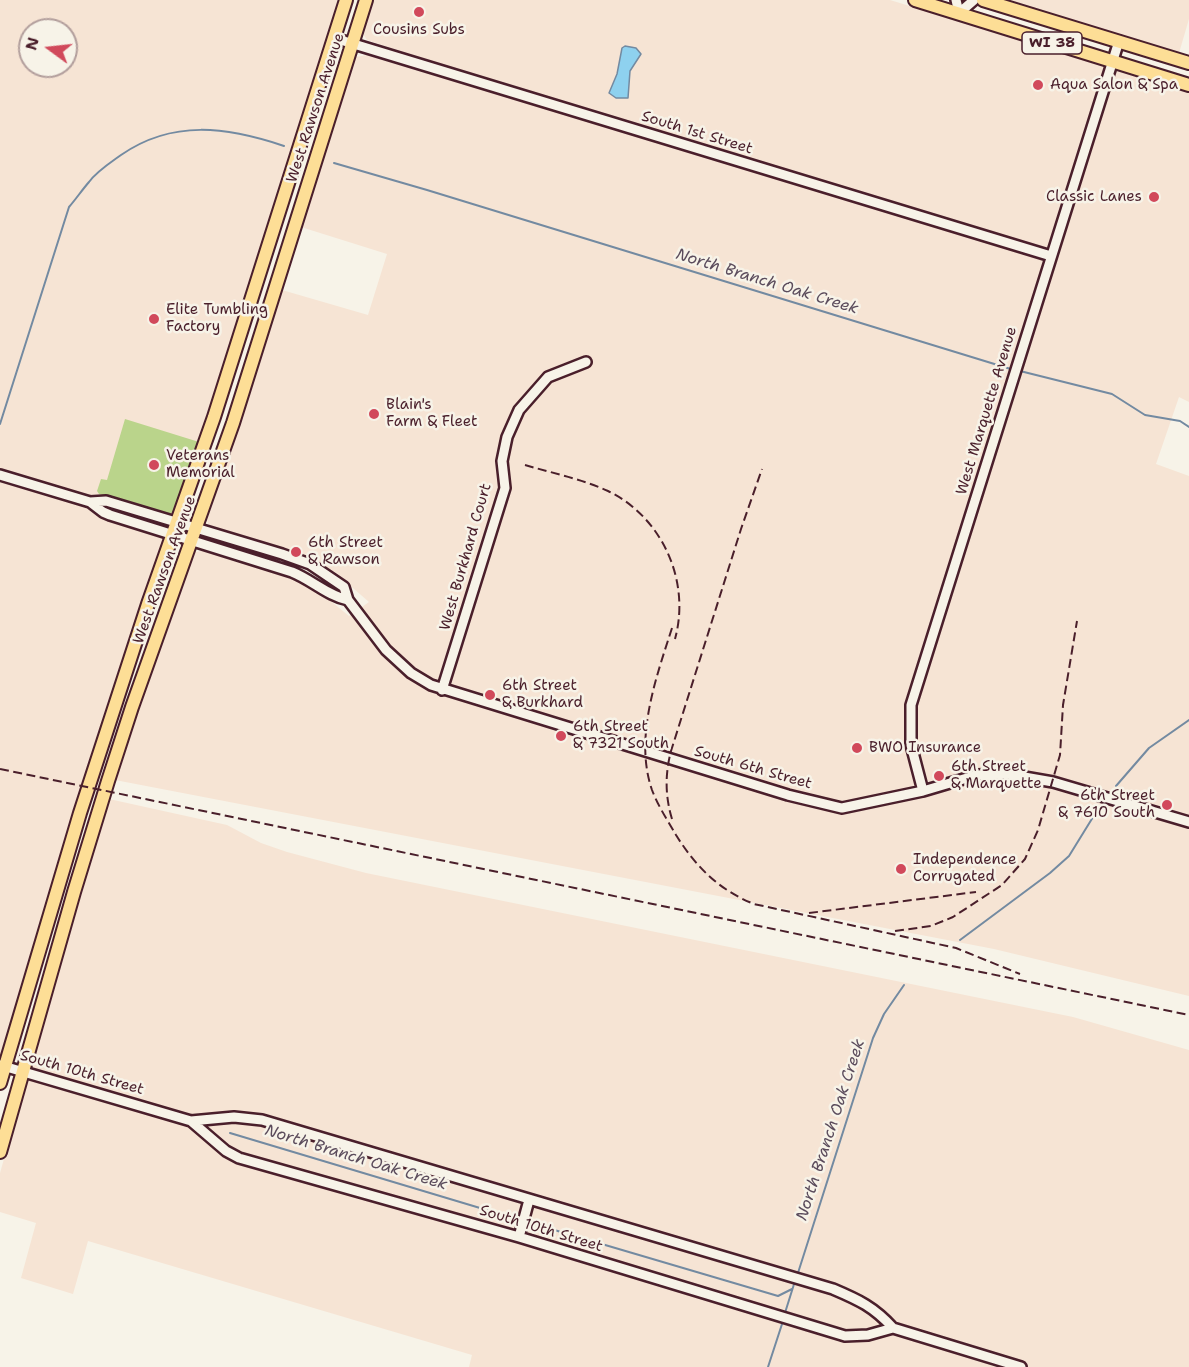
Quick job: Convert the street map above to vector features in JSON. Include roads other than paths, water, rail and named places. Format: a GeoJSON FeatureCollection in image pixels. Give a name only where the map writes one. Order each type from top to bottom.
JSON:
{"type":"FeatureCollection","features":[{"type":"Feature","properties":{"kind":"main road","name":"West Rawson Avenue"},"geometry":{"type":"LineString","coordinates":[[0,1083],[3,1066],[77,824],[132,652],[217,408],[346,0]]}},
{"type":"Feature","properties":{"kind":"main road","name":"West Rawson Avenue"},"geometry":{"type":"LineString","coordinates":[[0,1152],[108,781],[233,423],[366,0]]}},
{"type":"Feature","properties":{"kind":"main road","name":"WI 38"},"geometry":{"type":"LineString","coordinates":[[915,0],[1189,85]]}},
{"type":"Feature","properties":{"kind":"main road","name":"WI 38"},"geometry":{"type":"LineString","coordinates":[[983,0],[1189,63]]}},
{"type":"Feature","properties":{"kind":"main road"},"geometry":{"type":"LineString","coordinates":[[265,256],[284,262]]}},
{"type":"Feature","properties":{"kind":"street"},"geometry":{"type":"LineString","coordinates":[[956,0],[959,13],[974,0]]}},
{"type":"Feature","properties":{"kind":"street","name":"South 1st Street"},"geometry":{"type":"LineString","coordinates":[[334,38],[1051,256]]}},
{"type":"Feature","properties":{"kind":"street","name":"West Marquette Avenue"},"geometry":{"type":"LineString","coordinates":[[923,791],[911,745],[911,705],[1119,41]]}},
{"type":"Feature","properties":{"kind":"street","name":"West Burkhard Court"},"geometry":{"type":"LineString","coordinates":[[442,690],[505,488],[502,461],[507,437],[519,410],[548,377],[586,362]]}},
{"type":"Feature","properties":{"kind":"street","name":"South 6th Street"},"geometry":{"type":"LineString","coordinates":[[0,475],[90,502],[106,501],[310,564],[344,587],[348,600],[386,650],[401,666],[420,680],[442,690],[788,795],[842,808],[923,791],[976,776],[1007,774],[1053,782],[1189,822]]}},
{"type":"Feature","properties":{"kind":"street","name":"South 6th Street"},"geometry":{"type":"LineString","coordinates":[[90,502],[103,512],[292,572],[314,582],[336,597],[348,600]]}},
{"type":"Feature","properties":{"kind":"street","name":"South 10th Street"},"geometry":{"type":"LineString","coordinates":[[3,1066],[191,1121],[234,1117],[262,1120],[833,1289],[858,1299],[879,1312],[893,1328],[1021,1367]]}},
{"type":"Feature","properties":{"kind":"street","name":"South 10th Street"},"geometry":{"type":"LineString","coordinates":[[191,1121],[226,1151],[239,1158],[519,1237],[845,1336],[868,1335],[893,1328]]}},
{"type":"Feature","properties":{"kind":"street"},"geometry":{"type":"LineString","coordinates":[[519,1237],[529,1200]]}},
{"type":"Feature","properties":{"kind":"water"},"geometry":{"type":"Polygon","coordinates":[[[625,46],[636,48],[641,54],[630,71],[628,98],[616,98],[609,93],[617,74],[622,48],[625,46]]]}},
{"type":"Feature","properties":{"kind":"waterway","name":"North Branch Oak Creek"},"geometry":{"type":"LineString","coordinates":[[0,424],[69,207],[96,174],[141,143],[180,131],[201,130],[242,134],[284,146]]}},
{"type":"Feature","properties":{"kind":"waterway","name":"North Branch Oak Creek"},"geometry":{"type":"LineString","coordinates":[[334,163],[1014,370]]}},
{"type":"Feature","properties":{"kind":"waterway","name":"North Branch Oak Creek"},"geometry":{"type":"LineString","coordinates":[[1020,371],[1112,394],[1145,415],[1180,421],[1189,427]]}},
{"type":"Feature","properties":{"kind":"waterway","name":"North Branch Oak Creek"},"geometry":{"type":"LineString","coordinates":[[1116,786],[1149,748],[1189,720]]}},
{"type":"Feature","properties":{"kind":"waterway","name":"North Branch Oak Creek"},"geometry":{"type":"LineString","coordinates":[[960,940],[1050,873],[1069,856],[1098,809]]}},
{"type":"Feature","properties":{"kind":"waterway","name":"North Branch Oak Creek"},"geometry":{"type":"LineString","coordinates":[[797,1276],[873,1038],[884,1014],[904,985]]}},
{"type":"Feature","properties":{"kind":"waterway","name":"North Branch Oak Creek"},"geometry":{"type":"LineString","coordinates":[[230,1133],[510,1217]]}},
{"type":"Feature","properties":{"kind":"waterway","name":"North Branch Oak Creek"},"geometry":{"type":"LineString","coordinates":[[534,1224],[778,1296],[792,1289]]}},
{"type":"Feature","properties":{"kind":"waterway","name":"North Branch Oak Creek"},"geometry":{"type":"LineString","coordinates":[[784,1316],[795,1281]]}},
{"type":"Feature","properties":{"kind":"waterway","name":"North Branch Oak Creek"},"geometry":{"type":"LineString","coordinates":[[768,1367],[783,1321]]}},
{"type":"Feature","properties":{"kind":"railway"},"geometry":{"type":"LineString","coordinates":[[525,465],[608,491],[627,502],[644,517],[668,553],[675,574],[679,595],[679,617],[675,639]]}},
{"type":"Feature","properties":{"kind":"railway"},"geometry":{"type":"LineString","coordinates":[[672,819],[667,785],[671,751],[762,469]]}},
{"type":"Feature","properties":{"kind":"railway"},"geometry":{"type":"LineString","coordinates":[[895,931],[931,926],[953,917],[1002,885],[1025,859],[1038,830],[1060,755],[1063,705],[1077,621]]}},
{"type":"Feature","properties":{"kind":"railway"},"geometry":{"type":"LineString","coordinates":[[672,628],[649,708],[645,750],[647,770],[660,808],[684,847],[709,876],[730,892],[754,904],[956,948],[1020,974]]}},
{"type":"Feature","properties":{"kind":"railway"},"geometry":{"type":"LineString","coordinates":[[0,769],[1189,1015]]}},
{"type":"Feature","properties":{"kind":"railway"},"geometry":{"type":"LineString","coordinates":[[809,913],[976,892]]}},
{"type":"Feature","properties":{"kind":"place","name":"Cousins Subs"},"geometry":{"type":"Point","coordinates":[419,12]}},
{"type":"Feature","properties":{"kind":"place","name":"Aqua Salon & Spa"},"geometry":{"type":"Point","coordinates":[1038,85]}},
{"type":"Feature","properties":{"kind":"place","name":"Classic Lanes"},"geometry":{"type":"Point","coordinates":[1154,197]}},
{"type":"Feature","properties":{"kind":"place","name":"Elite Tumbling Factory"},"geometry":{"type":"Point","coordinates":[154,319]}},
{"type":"Feature","properties":{"kind":"place","name":"Blain's Farm & Fleet"},"geometry":{"type":"Point","coordinates":[374,414]}},
{"type":"Feature","properties":{"kind":"place","name":"Veterans Memorial"},"geometry":{"type":"Point","coordinates":[154,465]}},
{"type":"Feature","properties":{"kind":"place","name":"6th Street & Rawson"},"geometry":{"type":"Point","coordinates":[296,552]}},
{"type":"Feature","properties":{"kind":"place","name":"6th Street & Burkhard"},"geometry":{"type":"Point","coordinates":[490,695]}},
{"type":"Feature","properties":{"kind":"place","name":"6th Street & 7321 South"},"geometry":{"type":"Point","coordinates":[561,736]}},
{"type":"Feature","properties":{"kind":"place","name":"BWO Insurance"},"geometry":{"type":"Point","coordinates":[857,748]}},
{"type":"Feature","properties":{"kind":"place","name":"6th Street & Marquette"},"geometry":{"type":"Point","coordinates":[939,776]}},
{"type":"Feature","properties":{"kind":"place","name":"6th Street & 7610 South"},"geometry":{"type":"Point","coordinates":[1167,805]}},
{"type":"Feature","properties":{"kind":"place","name":"Independence Corrugated"},"geometry":{"type":"Point","coordinates":[901,869]}}]}
